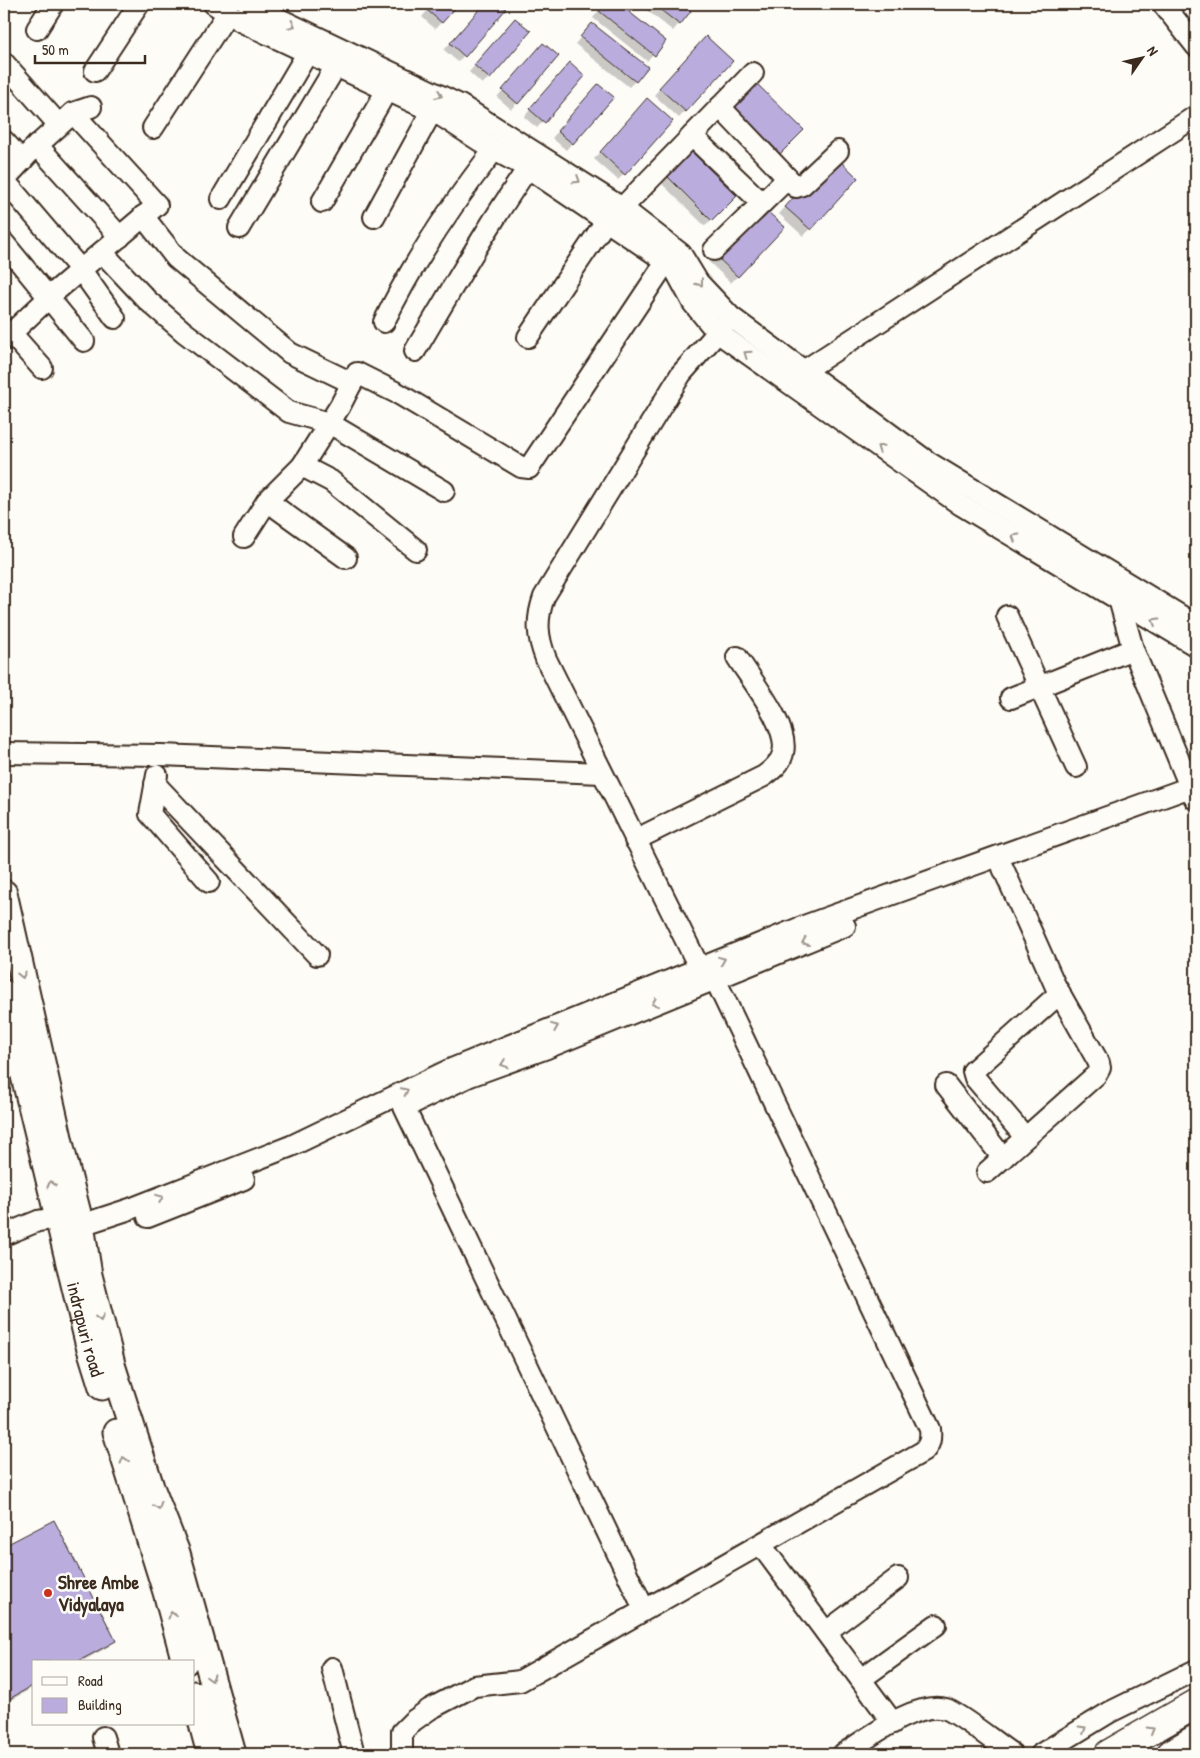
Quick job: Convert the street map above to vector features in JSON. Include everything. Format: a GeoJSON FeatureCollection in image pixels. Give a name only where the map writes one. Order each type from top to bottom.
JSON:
{"type":"FeatureCollection","features":[{"type":"Feature","properties":{"kind":"highway"},"geometry":{"type":"LineString","coordinates":[[1109,1754],[1196,1704]]}},
{"type":"Feature","properties":{"kind":"highway"},"geometry":{"type":"LineString","coordinates":[[1171,1754],[1196,1739]]}},
{"type":"Feature","properties":{"kind":"main road"},"geometry":{"type":"LineString","coordinates":[[4,893],[62,1151],[71,1227],[89,1276],[113,1368],[151,1487],[177,1553],[233,1754]]}},
{"type":"Feature","properties":{"kind":"main road","name":"indrapuri road"},"geometry":{"type":"LineString","coordinates":[[4,993],[71,1227],[88,1342],[166,1592],[184,1660]]}},
{"type":"Feature","properties":{"kind":"main road"},"geometry":{"type":"LineString","coordinates":[[195,1698],[210,1754]]}},
{"type":"Feature","properties":{"kind":"street"},"geometry":{"type":"LineString","coordinates":[[37,29],[53,4]]}},
{"type":"Feature","properties":{"kind":"street"},"geometry":{"type":"LineString","coordinates":[[95,71],[139,4]]}},
{"type":"Feature","properties":{"kind":"street"},"geometry":{"type":"LineString","coordinates":[[248,4],[460,105],[622,208],[682,254],[698,282],[731,316],[944,472],[1196,625]]}},
{"type":"Feature","properties":{"kind":"street"},"geometry":{"type":"LineString","coordinates":[[1163,4],[1196,46]]}},
{"type":"Feature","properties":{"kind":"street"},"geometry":{"type":"LineString","coordinates":[[153,128],[220,9],[336,66],[432,110],[494,150],[528,168],[666,262],[678,272],[693,303],[717,332],[954,500],[1196,646]]}},
{"type":"Feature","properties":{"kind":"street"},"geometry":{"type":"LineString","coordinates":[[221,199],[308,52]]}},
{"type":"Feature","properties":{"kind":"street"},"geometry":{"type":"LineString","coordinates":[[4,63],[74,115],[157,205],[49,298],[7,337],[42,368]]}},
{"type":"Feature","properties":{"kind":"street"},"geometry":{"type":"LineString","coordinates":[[239,228],[336,66]]}},
{"type":"Feature","properties":{"kind":"street"},"geometry":{"type":"LineString","coordinates":[[622,208],[753,72]]}},
{"type":"Feature","properties":{"kind":"street"},"geometry":{"type":"LineString","coordinates":[[322,202],[387,90]]}},
{"type":"Feature","properties":{"kind":"street"},"geometry":{"type":"LineString","coordinates":[[720,107],[792,185],[799,187],[838,151]]}},
{"type":"Feature","properties":{"kind":"street"},"geometry":{"type":"LineString","coordinates":[[374,217],[432,110]]}},
{"type":"Feature","properties":{"kind":"street"},"geometry":{"type":"LineString","coordinates":[[74,115],[37,145],[4,180],[81,270],[115,318]]}},
{"type":"Feature","properties":{"kind":"street"},"geometry":{"type":"LineString","coordinates":[[805,370],[1196,116]]}},
{"type":"Feature","properties":{"kind":"street"},"geometry":{"type":"LineString","coordinates":[[692,136],[762,203]]}},
{"type":"Feature","properties":{"kind":"street"},"geometry":{"type":"LineString","coordinates":[[4,141],[22,161]]}},
{"type":"Feature","properties":{"kind":"street"},"geometry":{"type":"LineString","coordinates":[[37,145],[120,237]]}},
{"type":"Feature","properties":{"kind":"street"},"geometry":{"type":"LineString","coordinates":[[384,322],[401,287],[428,241],[457,198],[494,150]]}},
{"type":"Feature","properties":{"kind":"street"},"geometry":{"type":"LineString","coordinates":[[415,350],[454,288],[493,218],[528,168]]}},
{"type":"Feature","properties":{"kind":"street"},"geometry":{"type":"LineString","coordinates":[[714,250],[787,179]]}},
{"type":"Feature","properties":{"kind":"street"},"geometry":{"type":"LineString","coordinates":[[144,216],[176,258],[290,353],[352,383]]}},
{"type":"Feature","properties":{"kind":"street"},"geometry":{"type":"LineString","coordinates":[[528,337],[606,221]]}},
{"type":"Feature","properties":{"kind":"street"},"geometry":{"type":"LineString","coordinates":[[4,243],[84,341]]}},
{"type":"Feature","properties":{"kind":"street"},"geometry":{"type":"LineString","coordinates":[[102,252],[147,300],[245,379],[290,412],[329,423],[444,491]]}},
{"type":"Feature","properties":{"kind":"street"},"geometry":{"type":"LineString","coordinates":[[244,536],[267,501],[302,466],[357,373],[399,394],[521,468],[529,468],[666,262]]}},
{"type":"Feature","properties":{"kind":"street"},"geometry":{"type":"LineString","coordinates":[[401,1754],[402,1732],[413,1721],[430,1709],[474,1686],[520,1681],[924,1451],[931,1438],[930,1429],[707,974],[636,840],[546,659],[537,629],[538,612],[544,597],[681,374],[731,316]]}},
{"type":"Feature","properties":{"kind":"street"},"geometry":{"type":"LineString","coordinates":[[302,466],[331,481],[416,550]]}},
{"type":"Feature","properties":{"kind":"street"},"geometry":{"type":"LineString","coordinates":[[267,501],[346,558]]}},
{"type":"Feature","properties":{"kind":"street"},"geometry":{"type":"LineString","coordinates":[[1112,573],[1133,649],[1194,793]]}},
{"type":"Feature","properties":{"kind":"street"},"geometry":{"type":"LineString","coordinates":[[1008,616],[1076,767]]}},
{"type":"Feature","properties":{"kind":"street"},"geometry":{"type":"LineString","coordinates":[[1011,698],[1133,649]]}},
{"type":"Feature","properties":{"kind":"street"},"geometry":{"type":"LineString","coordinates":[[636,840],[764,776],[776,767],[783,754],[785,738],[779,724],[738,657]]}},
{"type":"Feature","properties":{"kind":"street"},"geometry":{"type":"LineString","coordinates":[[4,753],[161,755],[602,773]]}},
{"type":"Feature","properties":{"kind":"street"},"geometry":{"type":"LineString","coordinates":[[161,755],[150,814],[209,882]]}},
{"type":"Feature","properties":{"kind":"street"},"geometry":{"type":"LineString","coordinates":[[155,784],[317,955]]}},
{"type":"Feature","properties":{"kind":"street"},"geometry":{"type":"LineString","coordinates":[[894,901],[1003,868],[1194,793]]}},
{"type":"Feature","properties":{"kind":"street"},"geometry":{"type":"LineString","coordinates":[[4,1235],[38,1221],[71,1227],[130,1210],[278,1151],[449,1070],[707,974],[823,934],[894,901],[1194,793]]}},
{"type":"Feature","properties":{"kind":"street"},"geometry":{"type":"LineString","coordinates":[[987,1172],[1096,1075],[1100,1068],[1060,993],[1003,868]]}},
{"type":"Feature","properties":{"kind":"street"},"geometry":{"type":"LineString","coordinates":[[4,1249],[40,1231],[138,1221],[198,1198],[305,1153],[470,1076],[546,1048],[707,974]]}},
{"type":"Feature","properties":{"kind":"street"},"geometry":{"type":"LineString","coordinates":[[1026,1137],[975,1078],[973,1071],[1060,993]]}},
{"type":"Feature","properties":{"kind":"street"},"geometry":{"type":"LineString","coordinates":[[946,1086],[1003,1158]]}},
{"type":"Feature","properties":{"kind":"street"},"geometry":{"type":"LineString","coordinates":[[404,1107],[644,1610]]}},
{"type":"Feature","properties":{"kind":"street"},"geometry":{"type":"LineString","coordinates":[[761,1545],[893,1723]]}},
{"type":"Feature","properties":{"kind":"street"},"geometry":{"type":"LineString","coordinates":[[826,1632],[898,1578]]}},
{"type":"Feature","properties":{"kind":"street"},"geometry":{"type":"LineString","coordinates":[[861,1679],[936,1625]]}},
{"type":"Feature","properties":{"kind":"street"},"geometry":{"type":"LineString","coordinates":[[332,1668],[354,1754]]}},
{"type":"Feature","properties":{"kind":"street"},"geometry":{"type":"LineString","coordinates":[[1041,1754],[1110,1712],[1196,1670]]}},
{"type":"Feature","properties":{"kind":"street"},"geometry":{"type":"LineString","coordinates":[[843,1754],[908,1714],[932,1707],[946,1710],[1012,1754]]}},
{"type":"Feature","properties":{"kind":"building"},"geometry":{"type":"Polygon","coordinates":[[[432,4],[459,4],[442,23],[427,10],[432,4]]]}},
{"type":"Feature","properties":{"kind":"building"},"geometry":{"type":"Polygon","coordinates":[[[484,4],[500,4],[506,9],[465,57],[450,43],[484,4]]]}},
{"type":"Feature","properties":{"kind":"building"},"geometry":{"type":"Polygon","coordinates":[[[604,4],[619,4],[666,41],[655,56],[599,11],[604,4]]]}},
{"type":"Feature","properties":{"kind":"building"},"geometry":{"type":"Polygon","coordinates":[[[653,4],[682,4],[691,11],[680,25],[653,4]]]}},
{"type":"Feature","properties":{"kind":"building"},"geometry":{"type":"Polygon","coordinates":[[[515,18],[531,31],[490,79],[474,65],[515,18]]]}},
{"type":"Feature","properties":{"kind":"building"},"geometry":{"type":"Polygon","coordinates":[[[592,23],[648,67],[636,82],[580,37],[592,23]]]}},
{"type":"Feature","properties":{"kind":"building"},"geometry":{"type":"Polygon","coordinates":[[[706,36],[733,61],[686,112],[659,88],[706,36]]]}},
{"type":"Feature","properties":{"kind":"building"},"geometry":{"type":"Polygon","coordinates":[[[543,43],[559,56],[518,104],[502,90],[543,43]]]}},
{"type":"Feature","properties":{"kind":"building"},"geometry":{"type":"Polygon","coordinates":[[[570,62],[585,76],[545,123],[529,109],[570,62]]]}},
{"type":"Feature","properties":{"kind":"building"},"geometry":{"type":"Polygon","coordinates":[[[755,82],[804,130],[779,155],[730,107],[755,82]]]}},
{"type":"Feature","properties":{"kind":"building"},"geometry":{"type":"Polygon","coordinates":[[[598,84],[614,97],[573,144],[557,131],[598,84]]]}},
{"type":"Feature","properties":{"kind":"building"},"geometry":{"type":"Polygon","coordinates":[[[647,98],[673,121],[625,175],[600,152],[647,98]]]}},
{"type":"Feature","properties":{"kind":"building"},"geometry":{"type":"Polygon","coordinates":[[[687,147],[737,196],[712,221],[662,171],[687,147]]]}},
{"type":"Feature","properties":{"kind":"building"},"geometry":{"type":"Polygon","coordinates":[[[833,154],[858,178],[811,230],[785,207],[833,154]]]}},
{"type":"Feature","properties":{"kind":"building"},"geometry":{"type":"Polygon","coordinates":[[[760,205],[785,227],[738,277],[714,254],[760,205]]]}},
{"type":"Feature","properties":{"kind":"building","name":"Shree Ambe Vidyalaya"},"geometry":{"type":"Polygon","coordinates":[[[54,1520],[116,1641],[81,1660],[32,1660],[32,1686],[4,1702],[4,1546],[54,1520]]]}},
{"type":"Feature","properties":{"kind":"place","name":"Shree Ambe Vidyalaya"},"geometry":{"type":"Point","coordinates":[48,1593]}}]}
